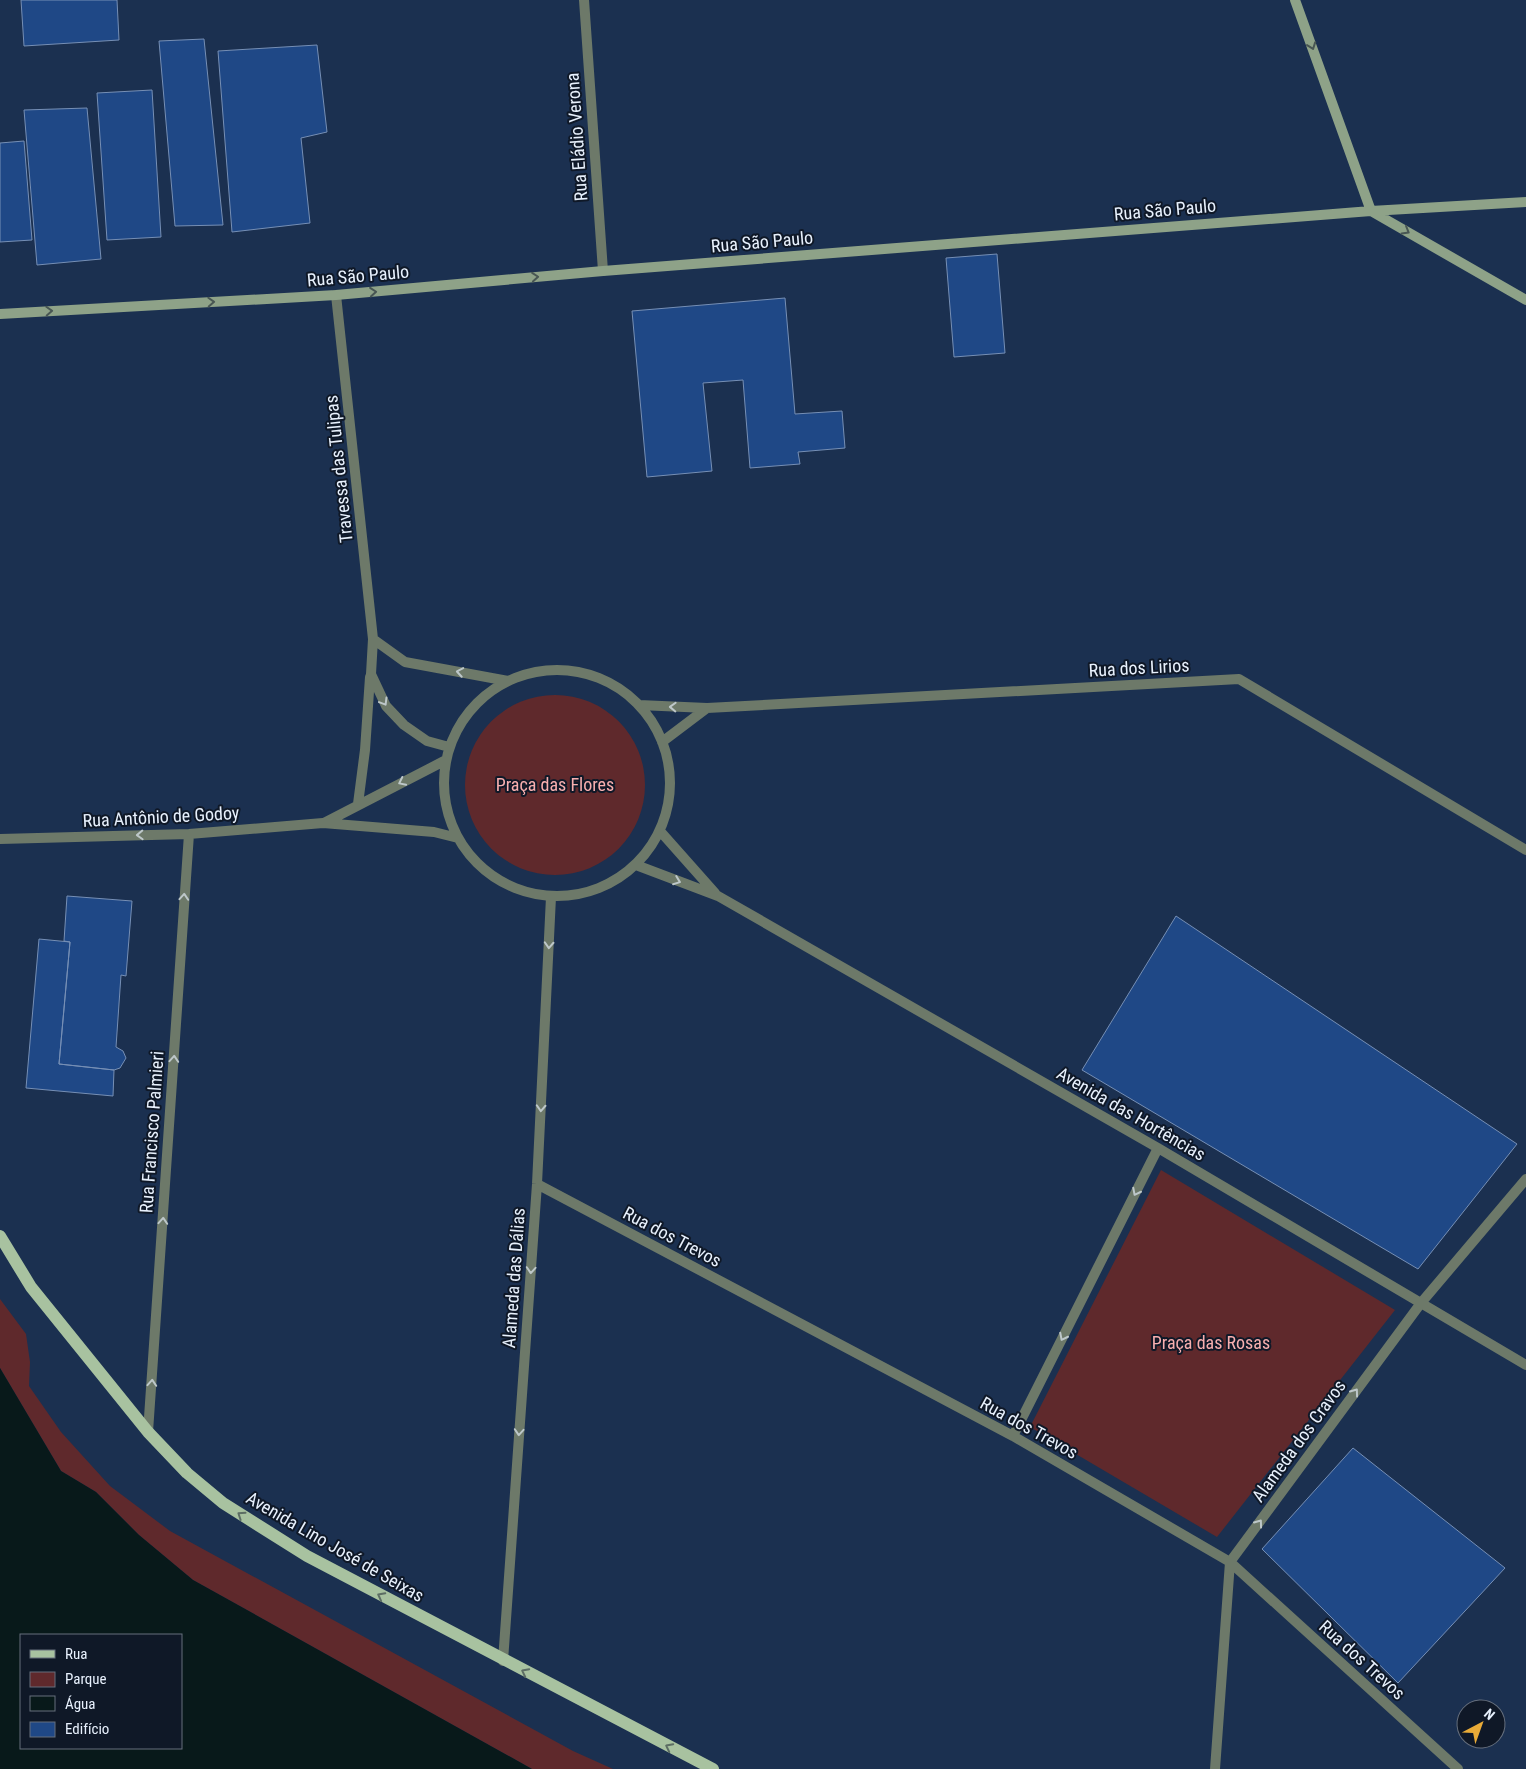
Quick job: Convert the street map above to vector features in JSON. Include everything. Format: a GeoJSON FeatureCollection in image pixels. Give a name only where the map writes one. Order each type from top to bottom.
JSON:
{"type":"FeatureCollection","features":[{"type":"Feature","properties":{"kind":"main road"},"geometry":{"type":"LineString","coordinates":[[1295,0],[1371,211],[1526,300]]}},
{"type":"Feature","properties":{"kind":"main road","name":"Rua São Paulo"},"geometry":{"type":"LineString","coordinates":[[0,314],[336,295],[603,271],[1371,211],[1526,202]]}},
{"type":"Feature","properties":{"kind":"main road","name":"Avenida Lino José de Seixas"},"geometry":{"type":"LineString","coordinates":[[0,1236],[31,1287],[148,1432],[187,1473],[222,1503],[307,1556],[503,1661],[713,1769]]}},
{"type":"Feature","properties":{"kind":"street","name":"Rua Eládio Verona"},"geometry":{"type":"LineString","coordinates":[[584,0],[603,271]]}},
{"type":"Feature","properties":{"kind":"street","name":"Travessa das Tulipas"},"geometry":{"type":"LineString","coordinates":[[336,295],[374,639],[365,750],[358,804]]}},
{"type":"Feature","properties":{"kind":"street"},"geometry":{"type":"LineString","coordinates":[[374,639],[405,662],[508,681]]}},
{"type":"Feature","properties":{"kind":"street"},"geometry":{"type":"LineString","coordinates":[[542,671],[577,672],[610,684],[638,705],[652,722],[662,742],[670,772],[669,801],[660,830],[650,849],[636,865],[611,883],[582,894],[551,896],[514,888],[482,868],[458,838],[448,813],[444,787],[449,747],[463,720],[482,698],[508,681],[542,671]]}},
{"type":"Feature","properties":{"kind":"street"},"geometry":{"type":"LineString","coordinates":[[370,674],[386,706],[404,725],[427,741],[449,747]]}},
{"type":"Feature","properties":{"kind":"street","name":"Rua dos Lirios"},"geometry":{"type":"LineString","coordinates":[[638,705],[707,708],[1239,679],[1526,850]]}},
{"type":"Feature","properties":{"kind":"street"},"geometry":{"type":"LineString","coordinates":[[662,742],[707,708]]}},
{"type":"Feature","properties":{"kind":"street","name":"Rua Antônio de Godoy"},"geometry":{"type":"LineString","coordinates":[[323,823],[446,760]]}},
{"type":"Feature","properties":{"kind":"street","name":"Rua Antônio de Godoy"},"geometry":{"type":"LineString","coordinates":[[0,839],[189,834],[323,823],[434,832],[458,838]]}},
{"type":"Feature","properties":{"kind":"street","name":"Avenida das Hortências"},"geometry":{"type":"LineString","coordinates":[[660,830],[718,896]]}},
{"type":"Feature","properties":{"kind":"street","name":"Rua Francisco Palmieri"},"geometry":{"type":"LineString","coordinates":[[148,1432],[189,834]]}},
{"type":"Feature","properties":{"kind":"street","name":"Avenida das Hortências"},"geometry":{"type":"LineString","coordinates":[[636,865],[718,896],[1158,1148],[1526,1365]]}},
{"type":"Feature","properties":{"kind":"street","name":"Alameda das Dálias"},"geometry":{"type":"LineString","coordinates":[[503,1661],[537,1184],[551,896]]}},
{"type":"Feature","properties":{"kind":"street"},"geometry":{"type":"LineString","coordinates":[[1013,1436],[1158,1148]]}},
{"type":"Feature","properties":{"kind":"street","name":"Alameda dos Cravos"},"geometry":{"type":"LineString","coordinates":[[1230,1562],[1421,1303],[1526,1178]]}},
{"type":"Feature","properties":{"kind":"street","name":"Rua dos Trevos"},"geometry":{"type":"LineString","coordinates":[[537,1184],[1013,1436],[1230,1562],[1458,1769]]}},
{"type":"Feature","properties":{"kind":"street"},"geometry":{"type":"LineString","coordinates":[[1214,1769],[1230,1562]]}},
{"type":"Feature","properties":{"kind":"green space","name":"Praça das Flores"},"geometry":{"type":"Polygon","coordinates":[[[555,695],[573,697],[589,702],[605,710],[619,721],[630,735],[638,751],[643,767],[645,785],[643,803],[638,819],[630,835],[619,849],[605,860],[589,868],[573,873],[555,875],[537,873],[521,868],[505,860],[491,849],[480,835],[472,819],[467,803],[465,785],[467,767],[472,751],[480,735],[491,721],[505,710],[521,702],[537,697],[555,695]]]}},
{"type":"Feature","properties":{"kind":"green space","name":"Praça das Rosas"},"geometry":{"type":"Polygon","coordinates":[[[1161,1170],[1395,1310],[1217,1537],[1030,1427],[1161,1170]]]}},
{"type":"Feature","properties":{"kind":"green space"},"geometry":{"type":"Polygon","coordinates":[[[0,1299],[26,1334],[30,1362],[29,1386],[61,1432],[110,1486],[170,1531],[573,1751],[613,1769],[532,1769],[193,1580],[139,1535],[96,1492],[61,1471],[0,1368],[0,1299]]]}},
{"type":"Feature","properties":{"kind":"water"},"geometry":{"type":"Polygon","coordinates":[[[0,1368],[61,1471],[96,1492],[139,1535],[193,1580],[532,1769],[0,1769],[0,1368]]]}},
{"type":"Feature","properties":{"kind":"building"},"geometry":{"type":"Polygon","coordinates":[[[21,0],[117,0],[119,40],[24,46],[21,0]]]}},
{"type":"Feature","properties":{"kind":"building"},"geometry":{"type":"Polygon","coordinates":[[[204,39],[223,225],[175,226],[159,41],[204,39]]]}},
{"type":"Feature","properties":{"kind":"building"},"geometry":{"type":"Polygon","coordinates":[[[317,45],[327,132],[301,138],[310,223],[232,232],[218,51],[317,45]]]}},
{"type":"Feature","properties":{"kind":"building"},"geometry":{"type":"Polygon","coordinates":[[[152,90],[161,237],[107,240],[97,93],[152,90]]]}},
{"type":"Feature","properties":{"kind":"building"},"geometry":{"type":"Polygon","coordinates":[[[87,108],[101,259],[37,265],[24,110],[87,108]]]}},
{"type":"Feature","properties":{"kind":"building"},"geometry":{"type":"Polygon","coordinates":[[[24,141],[32,240],[0,242],[0,143],[24,141]]]}},
{"type":"Feature","properties":{"kind":"building"},"geometry":{"type":"Polygon","coordinates":[[[997,254],[1005,353],[954,357],[946,258],[997,254]]]}},
{"type":"Feature","properties":{"kind":"building"},"geometry":{"type":"Polygon","coordinates":[[[785,298],[795,414],[842,411],[845,448],[798,452],[800,464],[750,468],[743,380],[703,383],[712,471],[647,477],[632,311],[785,298]]]}},
{"type":"Feature","properties":{"kind":"building"},"geometry":{"type":"Polygon","coordinates":[[[67,896],[132,901],[126,976],[121,975],[116,1047],[123,1051],[126,1058],[120,1068],[114,1070],[59,1064],[70,942],[64,941],[67,896]]]}},
{"type":"Feature","properties":{"kind":"building"},"geometry":{"type":"Polygon","coordinates":[[[1176,916],[1517,1144],[1418,1269],[1082,1070],[1176,916]]]}},
{"type":"Feature","properties":{"kind":"building"},"geometry":{"type":"Polygon","coordinates":[[[39,939],[70,942],[59,1064],[114,1070],[113,1096],[26,1088],[39,939]]]}},
{"type":"Feature","properties":{"kind":"building"},"geometry":{"type":"Polygon","coordinates":[[[1353,1448],[1505,1568],[1398,1683],[1262,1549],[1353,1448]]]}}]}
